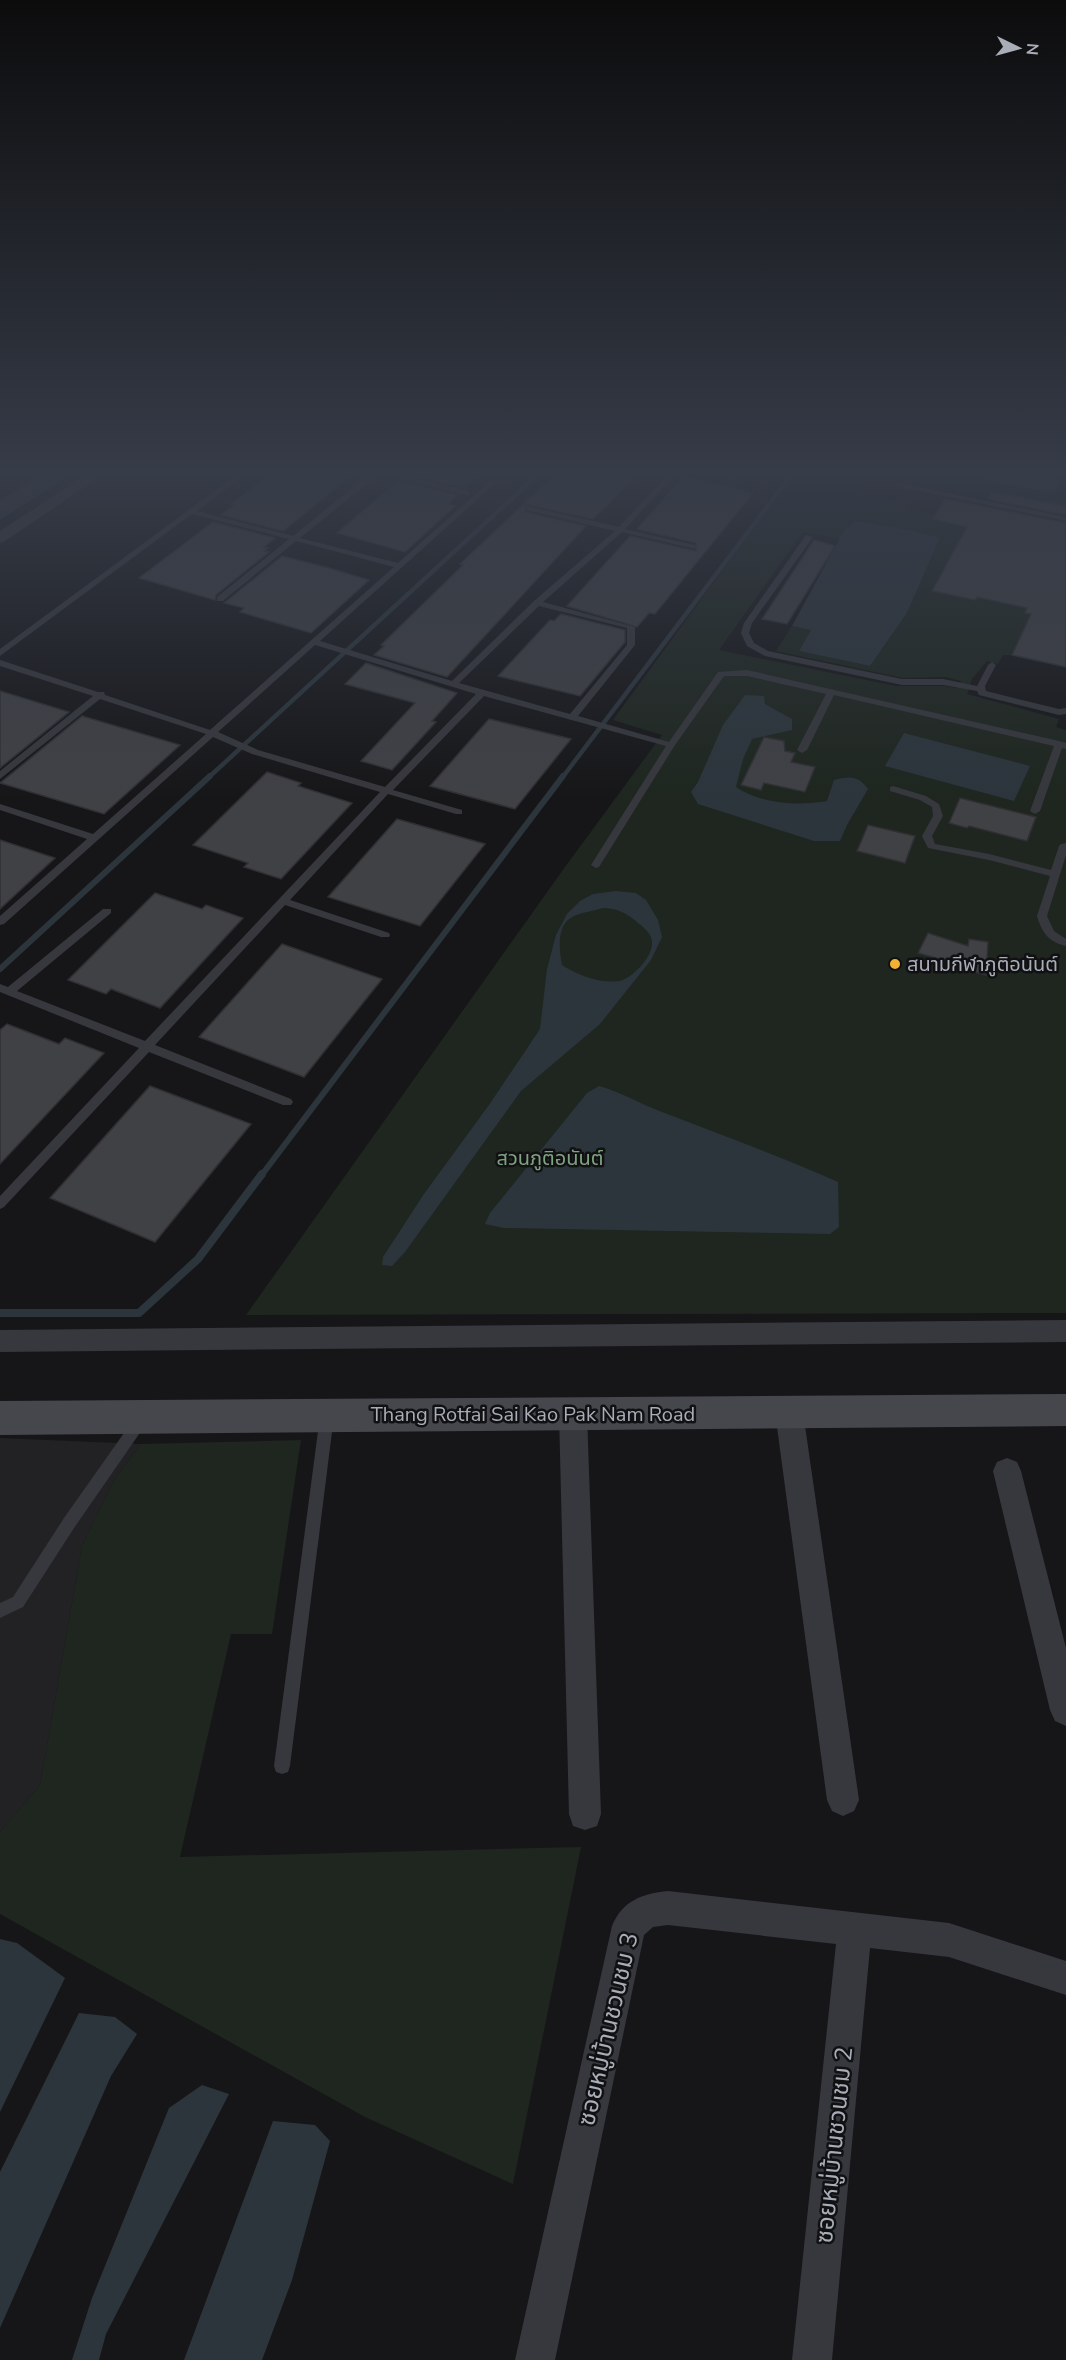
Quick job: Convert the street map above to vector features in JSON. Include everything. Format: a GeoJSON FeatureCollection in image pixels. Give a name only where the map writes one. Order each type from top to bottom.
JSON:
{"type":"FeatureCollection","features":[{"type":"Feature","properties":{"kind":"main road","name":"Thang Rotfai Sai Kao Pak Nam Road"},"geometry":{"type":"LineString","coordinates":[[0,1418],[1066,1410]]}},
{"type":"Feature","properties":{"kind":"street"},"geometry":{"type":"LineString","coordinates":[[0,1341],[1066,1330]]}},
{"type":"Feature","properties":{"kind":"street"},"geometry":{"type":"LineString","coordinates":[[789,1412],[843,1800]]}},
{"type":"Feature","properties":{"kind":"street"},"geometry":{"type":"LineString","coordinates":[[573,1414],[585,1814]]}},
{"type":"Feature","properties":{"kind":"street"},"geometry":{"type":"LineString","coordinates":[[1007,1471],[1055,1625],[1066,1710]]}},
{"type":"Feature","properties":{"kind":"street","name":"ซอยหมู่บ้านชวนชม 3"},"geometry":{"type":"LineString","coordinates":[[535,2360],[629,1926],[645,1911],[668,1908],[949,1940],[1066,1978]]}},
{"type":"Feature","properties":{"kind":"street","name":"ซอยหมู่บ้านชวนชม 2"},"geometry":{"type":"LineString","coordinates":[[812,2360],[855,1929]]}},
{"type":"Feature","properties":{"kind":"lane"},"geometry":{"type":"LineString","coordinates":[[0,654],[98,580]]}},
{"type":"Feature","properties":{"kind":"lane"},"geometry":{"type":"LineString","coordinates":[[219,599],[242,580]]}},
{"type":"Feature","properties":{"kind":"lane"},"geometry":{"type":"LineString","coordinates":[[0,922],[383,580]]}},
{"type":"Feature","properties":{"kind":"lane"},"geometry":{"type":"LineString","coordinates":[[453,685],[563,580]]}},
{"type":"Feature","properties":{"kind":"lane"},"geometry":{"type":"LineString","coordinates":[[778,580],[748,623],[745,633],[750,644],[765,653],[902,682],[943,682],[981,689],[982,693],[996,697],[1059,712],[1066,711]]}},
{"type":"Feature","properties":{"kind":"lane"},"geometry":{"type":"LineString","coordinates":[[537,603],[631,627],[632,645],[572,717]]}},
{"type":"Feature","properties":{"kind":"lane"},"geometry":{"type":"LineString","coordinates":[[313,642],[453,685],[671,745]]}},
{"type":"Feature","properties":{"kind":"lane"},"geometry":{"type":"LineString","coordinates":[[0,663],[101,694],[212,733],[255,752],[459,812]]}},
{"type":"Feature","properties":{"kind":"lane"},"geometry":{"type":"LineString","coordinates":[[981,689],[992,665]]}},
{"type":"Feature","properties":{"kind":"lane"},"geometry":{"type":"LineString","coordinates":[[596,865],[671,745],[722,674],[747,673],[1063,745],[1035,811]]}},
{"type":"Feature","properties":{"kind":"lane"},"geometry":{"type":"LineString","coordinates":[[802,750],[831,692]]}},
{"type":"Feature","properties":{"kind":"lane"},"geometry":{"type":"LineString","coordinates":[[0,1204],[387,790],[482,693]]}},
{"type":"Feature","properties":{"kind":"lane"},"geometry":{"type":"LineString","coordinates":[[0,776],[101,694]]}},
{"type":"Feature","properties":{"kind":"lane"},"geometry":{"type":"LineString","coordinates":[[893,789],[922,798],[936,806],[938,816],[927,836],[932,846],[989,857],[1053,874]]}},
{"type":"Feature","properties":{"kind":"lane"},"geometry":{"type":"LineString","coordinates":[[0,807],[95,838]]}},
{"type":"Feature","properties":{"kind":"lane"},"geometry":{"type":"LineString","coordinates":[[1064,846],[1053,874],[1042,916],[1045,927],[1054,940],[1066,943]]}},
{"type":"Feature","properties":{"kind":"lane"},"geometry":{"type":"LineString","coordinates":[[284,901],[385,934]]}},
{"type":"Feature","properties":{"kind":"lane"},"geometry":{"type":"LineString","coordinates":[[6,989],[107,911]]}},
{"type":"Feature","properties":{"kind":"lane"},"geometry":{"type":"LineString","coordinates":[[6,989],[287,1102]]}},
{"type":"Feature","properties":{"kind":"lane"},"geometry":{"type":"LineString","coordinates":[[282,1766],[327,1415]]}},
{"type":"Feature","properties":{"kind":"lane"},"geometry":{"type":"LineString","coordinates":[[0,1611],[18,1602],[69,1523],[144,1417]]}},
{"type":"Feature","properties":{"kind":"shaded area"},"geometry":{"type":"Polygon","coordinates":[[[817,580],[921,580],[907,613],[870,666],[799,651],[811,630],[792,626],[817,580]]]}},
{"type":"Feature","properties":{"kind":"shaded area"},"geometry":{"type":"Polygon","coordinates":[[[745,695],[764,696],[765,704],[792,719],[792,730],[752,739],[743,759],[736,787],[768,800],[816,803],[827,801],[834,780],[849,777],[861,781],[868,789],[840,841],[814,841],[698,804],[691,792],[698,782],[723,725],[745,695]]]}},
{"type":"Feature","properties":{"kind":"shaded area"},"geometry":{"type":"Polygon","coordinates":[[[904,733],[1030,766],[1014,801],[885,766],[904,733]]]}},
{"type":"Feature","properties":{"kind":"shaded area"},"geometry":{"type":"Polygon","coordinates":[[[616,891],[636,893],[646,900],[658,920],[662,937],[651,960],[600,1024],[521,1091],[405,1252],[392,1266],[382,1265],[383,1257],[424,1194],[489,1105],[540,1029],[547,969],[556,935],[567,914],[580,901],[593,894],[616,891]],[[603,908],[574,916],[564,925],[560,938],[562,965],[597,980],[619,981],[630,976],[640,967],[649,955],[652,940],[648,931],[633,919],[613,909],[603,908]]]}},
{"type":"Feature","properties":{"kind":"shaded area"},"geometry":{"type":"Polygon","coordinates":[[[599,1086],[838,1182],[839,1227],[830,1234],[504,1228],[485,1224],[490,1213],[587,1093],[599,1086]]]}},
{"type":"Feature","properties":{"kind":"shaded area"},"geometry":{"type":"Polygon","coordinates":[[[0,1438],[141,1444],[114,1480],[82,1546],[40,1785],[0,1832],[0,1438]]]}},
{"type":"Feature","properties":{"kind":"shaded area"},"geometry":{"type":"Polygon","coordinates":[[[0,1939],[17,1943],[65,1978],[0,2112],[0,1939]]]}},
{"type":"Feature","properties":{"kind":"shaded area"},"geometry":{"type":"Polygon","coordinates":[[[79,2013],[115,2017],[137,2034],[111,2076],[0,2328],[0,2172],[79,2013]]]}},
{"type":"Feature","properties":{"kind":"shaded area"},"geometry":{"type":"Polygon","coordinates":[[[202,2085],[229,2094],[106,2334],[99,2360],[72,2360],[92,2298],[169,2108],[202,2085]]]}},
{"type":"Feature","properties":{"kind":"shaded area"},"geometry":{"type":"Polygon","coordinates":[[[273,2121],[315,2125],[330,2141],[292,2280],[262,2360],[184,2360],[273,2121]]]}},
{"type":"Feature","properties":{"kind":"green space","name":"สวนภูติอนันต์"},"geometry":{"type":"Polygon","coordinates":[[[715,580],[769,580],[719,650],[896,686],[958,688],[961,681],[946,677],[903,678],[776,651],[792,626],[812,630],[799,651],[870,666],[907,613],[922,580],[938,580],[932,591],[975,600],[985,580],[1028,591],[1066,622],[1066,638],[1024,628],[1012,655],[1003,655],[998,664],[987,661],[972,679],[967,694],[1059,719],[1056,727],[1066,730],[1066,1313],[246,1315],[565,867],[662,735],[613,720],[715,580]]]}},
{"type":"Feature","properties":{"kind":"green space"},"geometry":{"type":"Polygon","coordinates":[[[301,1440],[272,1634],[231,1634],[180,1857],[581,1847],[513,2184],[365,2117],[0,1914],[0,1832],[40,1785],[82,1546],[114,1480],[141,1444],[301,1440]]]}},
{"type":"Feature","properties":{"kind":"building"},"geometry":{"type":"Polygon","coordinates":[[[146,580],[234,580],[216,595],[215,600],[146,580]]]}},
{"type":"Feature","properties":{"kind":"building"},"geometry":{"type":"Polygon","coordinates":[[[252,580],[369,580],[311,633],[240,612],[244,608],[224,603],[252,580]]]}},
{"type":"Feature","properties":{"kind":"building"},"geometry":{"type":"Polygon","coordinates":[[[447,580],[536,580],[447,677],[374,655],[384,646],[381,645],[447,580]]]}},
{"type":"Feature","properties":{"kind":"building"},"geometry":{"type":"Polygon","coordinates":[[[590,580],[682,580],[655,614],[649,613],[637,627],[567,606],[590,580]]]}},
{"type":"Feature","properties":{"kind":"building"},"geometry":{"type":"Polygon","coordinates":[[[788,580],[814,580],[787,624],[762,619],[788,580]]]}},
{"type":"Feature","properties":{"kind":"building"},"geometry":{"type":"Polygon","coordinates":[[[938,580],[1066,580],[1066,667],[1012,655],[1031,614],[1025,613],[1027,608],[977,597],[975,600],[932,591],[938,580]]]}},
{"type":"Feature","properties":{"kind":"building"},"geometry":{"type":"Polygon","coordinates":[[[561,614],[625,630],[625,642],[580,696],[498,676],[550,620],[554,621],[561,614]]]}},
{"type":"Feature","properties":{"kind":"building"},"geometry":{"type":"Polygon","coordinates":[[[366,663],[457,693],[432,721],[436,722],[392,770],[361,761],[415,703],[345,684],[366,663]]]}},
{"type":"Feature","properties":{"kind":"building"},"geometry":{"type":"Polygon","coordinates":[[[0,691],[69,712],[0,768],[0,691]]]}},
{"type":"Feature","properties":{"kind":"building"},"geometry":{"type":"Polygon","coordinates":[[[82,716],[180,745],[104,814],[0,783],[82,716]]]}},
{"type":"Feature","properties":{"kind":"building"},"geometry":{"type":"Polygon","coordinates":[[[489,719],[571,739],[515,809],[430,786],[489,719]]]}},
{"type":"Feature","properties":{"kind":"building"},"geometry":{"type":"Polygon","coordinates":[[[764,737],[784,741],[785,751],[795,753],[791,762],[815,767],[805,792],[764,783],[761,790],[741,785],[764,737]]]}},
{"type":"Feature","properties":{"kind":"building"},"geometry":{"type":"Polygon","coordinates":[[[267,772],[301,783],[298,786],[352,803],[281,879],[244,867],[248,863],[193,845],[267,772]]]}},
{"type":"Feature","properties":{"kind":"building"},"geometry":{"type":"Polygon","coordinates":[[[960,798],[1036,817],[1027,841],[949,823],[960,798]]]}},
{"type":"Feature","properties":{"kind":"building"},"geometry":{"type":"Polygon","coordinates":[[[397,819],[485,844],[420,926],[328,897],[397,819]]]}},
{"type":"Feature","properties":{"kind":"building"},"geometry":{"type":"Polygon","coordinates":[[[868,825],[915,836],[905,863],[857,851],[868,825]]]}},
{"type":"Feature","properties":{"kind":"building"},"geometry":{"type":"Polygon","coordinates":[[[0,840],[55,858],[0,909],[0,840]]]}},
{"type":"Feature","properties":{"kind":"building"},"geometry":{"type":"Polygon","coordinates":[[[155,893],[202,909],[206,905],[243,918],[160,1008],[111,989],[106,994],[68,980],[155,893]]]}},
{"type":"Feature","properties":{"kind":"building"},"geometry":{"type":"Polygon","coordinates":[[[928,933],[968,946],[969,939],[988,942],[986,975],[952,966],[953,963],[918,953],[928,933]]]}},
{"type":"Feature","properties":{"kind":"building"},"geometry":{"type":"Polygon","coordinates":[[[282,944],[382,979],[304,1077],[199,1037],[282,944]]]}},
{"type":"Feature","properties":{"kind":"building"},"geometry":{"type":"Polygon","coordinates":[[[7,1024],[59,1044],[65,1038],[104,1053],[0,1164],[0,1030],[7,1024]]]}},
{"type":"Feature","properties":{"kind":"building"},"geometry":{"type":"Polygon","coordinates":[[[150,1086],[251,1124],[155,1242],[50,1198],[150,1086]]]}},
{"type":"Feature","properties":{"kind":"waterway"},"geometry":{"type":"LineString","coordinates":[[208,778],[423,580]]}},
{"type":"Feature","properties":{"kind":"waterway"},"geometry":{"type":"LineString","coordinates":[[562,778],[712,580]]}},
{"type":"Feature","properties":{"kind":"waterway"},"geometry":{"type":"LineString","coordinates":[[0,969],[210,776]]}},
{"type":"Feature","properties":{"kind":"waterway"},"geometry":{"type":"LineString","coordinates":[[261,1176],[563,776]]}},
{"type":"Feature","properties":{"kind":"waterway"},"geometry":{"type":"LineString","coordinates":[[0,1313],[139,1313],[198,1259],[262,1174]]}},
{"type":"Feature","properties":{"kind":"place","name":"สนามกีฬาภูติอนันต์"},"geometry":{"type":"Point","coordinates":[895,964]}}]}
